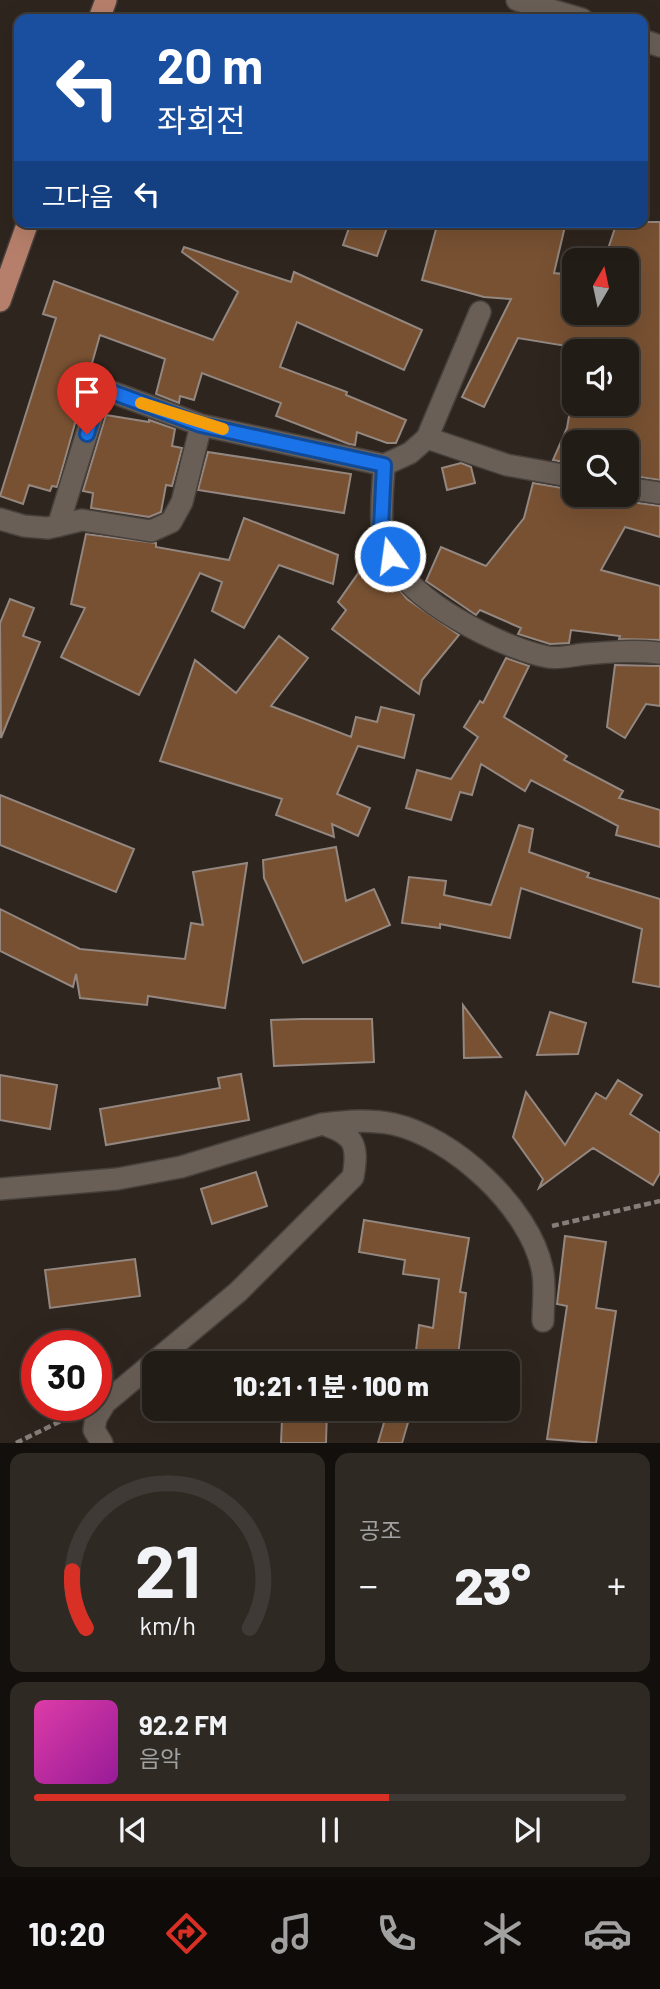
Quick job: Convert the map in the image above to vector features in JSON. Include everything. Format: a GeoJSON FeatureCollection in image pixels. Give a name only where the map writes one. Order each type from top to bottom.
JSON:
{"type":"FeatureCollection","features":[{"type":"Feature","properties":{"kind":"main road"},"geometry":{"type":"LineString","coordinates":[[0,301],[26,228]]}},
{"type":"Feature","properties":{"kind":"street"},"geometry":{"type":"LineString","coordinates":[[517,0],[565,14]]}},
{"type":"Feature","properties":{"kind":"street"},"geometry":{"type":"LineString","coordinates":[[58,526],[101,388],[201,425],[384,465],[411,453],[427,438],[480,312]]}},
{"type":"Feature","properties":{"kind":"street"},"geometry":{"type":"LineString","coordinates":[[0,519],[24,526],[58,526],[82,520],[151,531],[171,522],[183,502],[201,425]]}},
{"type":"Feature","properties":{"kind":"street"},"geometry":{"type":"LineString","coordinates":[[427,438],[507,465],[562,475]]}},
{"type":"Feature","properties":{"kind":"street"},"geometry":{"type":"LineString","coordinates":[[384,465],[381,528],[390,556],[406,581],[443,611],[503,641],[549,657],[605,652],[660,653]]}},
{"type":"Feature","properties":{"kind":"street"},"geometry":{"type":"LineString","coordinates":[[639,490],[660,493]]}},
{"type":"Feature","properties":{"kind":"street"},"geometry":{"type":"LineString","coordinates":[[0,1189],[105,1181],[169,1169],[321,1124],[353,1120],[395,1125],[437,1142],[503,1194],[527,1230],[542,1268],[543,1321]]}},
{"type":"Feature","properties":{"kind":"street"},"geometry":{"type":"LineString","coordinates":[[112,1396],[256,1275],[353,1177],[357,1155],[352,1139],[339,1130],[321,1124]]}},
{"type":"Feature","properties":{"kind":"street"},"geometry":{"type":"LineString","coordinates":[[96,1421],[94,1430],[102,1443]]}},
{"type":"Feature","properties":{"kind":"path"},"geometry":{"type":"LineString","coordinates":[[527,1230],[598,1218],[660,1201]]}},
{"type":"Feature","properties":{"kind":"path"},"geometry":{"type":"LineString","coordinates":[[16,1443],[61,1421]]}},
{"type":"Feature","properties":{"kind":"building"},"geometry":{"type":"Polygon","coordinates":[[[648,222],[660,222],[660,480],[639,477],[639,430],[566,430],[569,416],[639,416],[639,339],[562,339],[562,345],[518,338],[484,407],[462,397],[511,299],[484,297],[422,280],[436,228],[565,228],[554,273],[562,274],[562,326],[639,326],[639,248],[608,248],[615,228],[648,228],[648,222]]]}},
{"type":"Feature","properties":{"kind":"building"},"geometry":{"type":"Polygon","coordinates":[[[349,228],[387,228],[377,256],[343,245],[349,228]]]}},
{"type":"Feature","properties":{"kind":"building"},"geometry":{"type":"Polygon","coordinates":[[[184,247],[291,282],[294,272],[422,330],[404,370],[297,322],[280,367],[347,392],[346,395],[406,420],[396,443],[387,443],[357,432],[355,445],[349,444],[276,416],[281,403],[202,373],[194,400],[180,396],[179,403],[156,394],[165,359],[100,335],[57,487],[52,486],[50,491],[29,485],[23,504],[0,496],[56,318],[43,314],[54,281],[213,340],[238,292],[182,252],[184,247]]]}},
{"type":"Feature","properties":{"kind":"building"},"geometry":{"type":"Polygon","coordinates":[[[106,415],[149,420],[175,429],[172,446],[182,448],[172,486],[166,485],[161,512],[149,517],[91,508],[93,493],[83,491],[106,415]]]}},
{"type":"Feature","properties":{"kind":"building"},"geometry":{"type":"Polygon","coordinates":[[[562,439],[562,462],[553,460],[562,439]]]}},
{"type":"Feature","properties":{"kind":"building"},"geometry":{"type":"Polygon","coordinates":[[[208,452],[351,474],[344,513],[198,490],[208,452]]]}},
{"type":"Feature","properties":{"kind":"building"},"geometry":{"type":"Polygon","coordinates":[[[461,463],[471,467],[475,483],[447,490],[442,468],[461,463]]]}},
{"type":"Feature","properties":{"kind":"building"},"geometry":{"type":"Polygon","coordinates":[[[533,483],[562,488],[562,507],[639,507],[639,503],[660,506],[660,537],[625,527],[601,570],[660,586],[660,640],[619,639],[620,636],[571,630],[569,643],[550,644],[518,634],[521,628],[480,610],[476,615],[426,581],[441,547],[486,566],[524,518],[533,483]]]}},
{"type":"Feature","properties":{"kind":"building"},"geometry":{"type":"Polygon","coordinates":[[[244,518],[338,555],[333,584],[279,565],[244,628],[212,611],[222,582],[200,573],[139,695],[61,657],[85,608],[71,604],[86,534],[156,543],[156,547],[229,560],[244,518]]]}},
{"type":"Feature","properties":{"kind":"building"},"geometry":{"type":"Polygon","coordinates":[[[371,555],[407,599],[459,635],[422,680],[419,694],[332,629],[346,610],[338,602],[371,555]]]}},
{"type":"Feature","properties":{"kind":"building"},"geometry":{"type":"Polygon","coordinates":[[[10,599],[34,608],[23,636],[40,642],[1,738],[0,623],[10,599]]]}},
{"type":"Feature","properties":{"kind":"building"},"geometry":{"type":"Polygon","coordinates":[[[279,636],[308,658],[271,706],[351,737],[356,717],[377,722],[381,707],[414,715],[404,758],[358,746],[337,794],[370,808],[358,836],[332,824],[334,837],[276,815],[282,799],[160,761],[195,660],[236,693],[279,636]]]}},
{"type":"Feature","properties":{"kind":"building"},"geometry":{"type":"Polygon","coordinates":[[[506,658],[529,666],[504,717],[567,756],[564,760],[623,791],[619,798],[660,810],[660,847],[616,835],[618,826],[531,780],[525,791],[481,764],[472,795],[460,792],[451,820],[406,808],[417,770],[451,779],[478,737],[464,727],[480,701],[483,703],[506,658]]]}},
{"type":"Feature","properties":{"kind":"building"},"geometry":{"type":"Polygon","coordinates":[[[615,665],[660,666],[660,706],[646,704],[625,738],[607,727],[615,665]]]}},
{"type":"Feature","properties":{"kind":"building"},"geometry":{"type":"Polygon","coordinates":[[[0,795],[134,849],[116,892],[0,845],[0,795]]]}},
{"type":"Feature","properties":{"kind":"building"},"geometry":{"type":"Polygon","coordinates":[[[519,825],[533,829],[529,852],[589,873],[587,877],[660,899],[660,987],[633,982],[642,929],[521,888],[510,938],[440,924],[440,928],[402,923],[409,877],[446,881],[444,895],[491,905],[519,825]]]}},
{"type":"Feature","properties":{"kind":"building"},"geometry":{"type":"Polygon","coordinates":[[[336,847],[346,901],[374,889],[390,925],[303,963],[264,878],[263,860],[336,847]]]}},
{"type":"Feature","properties":{"kind":"building"},"geometry":{"type":"Polygon","coordinates":[[[247,863],[225,1008],[148,996],[147,1005],[80,998],[76,974],[73,987],[0,951],[0,909],[80,949],[185,959],[191,923],[203,925],[193,872],[247,863]]]}},
{"type":"Feature","properties":{"kind":"building"},"geometry":{"type":"Polygon","coordinates":[[[463,1005],[501,1057],[464,1058],[463,1005]]]}},
{"type":"Feature","properties":{"kind":"building"},"geometry":{"type":"Polygon","coordinates":[[[550,1012],[586,1023],[578,1054],[537,1055],[550,1012]]]}},
{"type":"Feature","properties":{"kind":"building"},"geometry":{"type":"Polygon","coordinates":[[[372,1019],[374,1062],[274,1066],[271,1020],[372,1019]]]}},
{"type":"Feature","properties":{"kind":"building"},"geometry":{"type":"Polygon","coordinates":[[[241,1074],[249,1120],[106,1145],[100,1109],[220,1088],[218,1078],[241,1074]]]}},
{"type":"Feature","properties":{"kind":"building"},"geometry":{"type":"Polygon","coordinates":[[[0,1075],[57,1085],[50,1129],[0,1120],[0,1075]]]}},
{"type":"Feature","properties":{"kind":"building"},"geometry":{"type":"Polygon","coordinates":[[[618,1080],[642,1095],[630,1114],[660,1133],[660,1173],[653,1185],[593,1148],[539,1188],[543,1179],[513,1137],[526,1092],[565,1145],[596,1093],[606,1099],[618,1080]]]}},
{"type":"Feature","properties":{"kind":"building"},"geometry":{"type":"Polygon","coordinates":[[[256,1172],[267,1206],[212,1224],[201,1189],[256,1172]]]}},
{"type":"Feature","properties":{"kind":"building"},"geometry":{"type":"Polygon","coordinates":[[[364,1220],[469,1238],[460,1292],[466,1293],[459,1351],[416,1351],[419,1325],[433,1328],[439,1279],[403,1274],[405,1260],[359,1252],[364,1220]]]}},
{"type":"Feature","properties":{"kind":"building"},"geometry":{"type":"Polygon","coordinates":[[[565,1236],[606,1242],[596,1308],[616,1311],[596,1443],[547,1439],[567,1306],[557,1304],[565,1236]]]}},
{"type":"Feature","properties":{"kind":"building"},"geometry":{"type":"Polygon","coordinates":[[[135,1259],[140,1296],[50,1308],[45,1270],[135,1259]]]}},
{"type":"Feature","properties":{"kind":"building"},"geometry":{"type":"Polygon","coordinates":[[[282,1421],[327,1421],[326,1443],[281,1443],[282,1421]]]}},
{"type":"Feature","properties":{"kind":"building"},"geometry":{"type":"Polygon","coordinates":[[[384,1421],[408,1421],[402,1443],[378,1443],[384,1421]]]}},
{"type":"Feature","properties":{"kind":"slow traffic"},"geometry":{"type":"LineString","coordinates":[[141,403],[201,425],[223,429]]}},
{"type":"Feature","properties":{"kind":"route"},"geometry":{"type":"LineString","coordinates":[[87,434],[101,388],[201,425],[384,465],[381,528],[390,556]]}}]}
